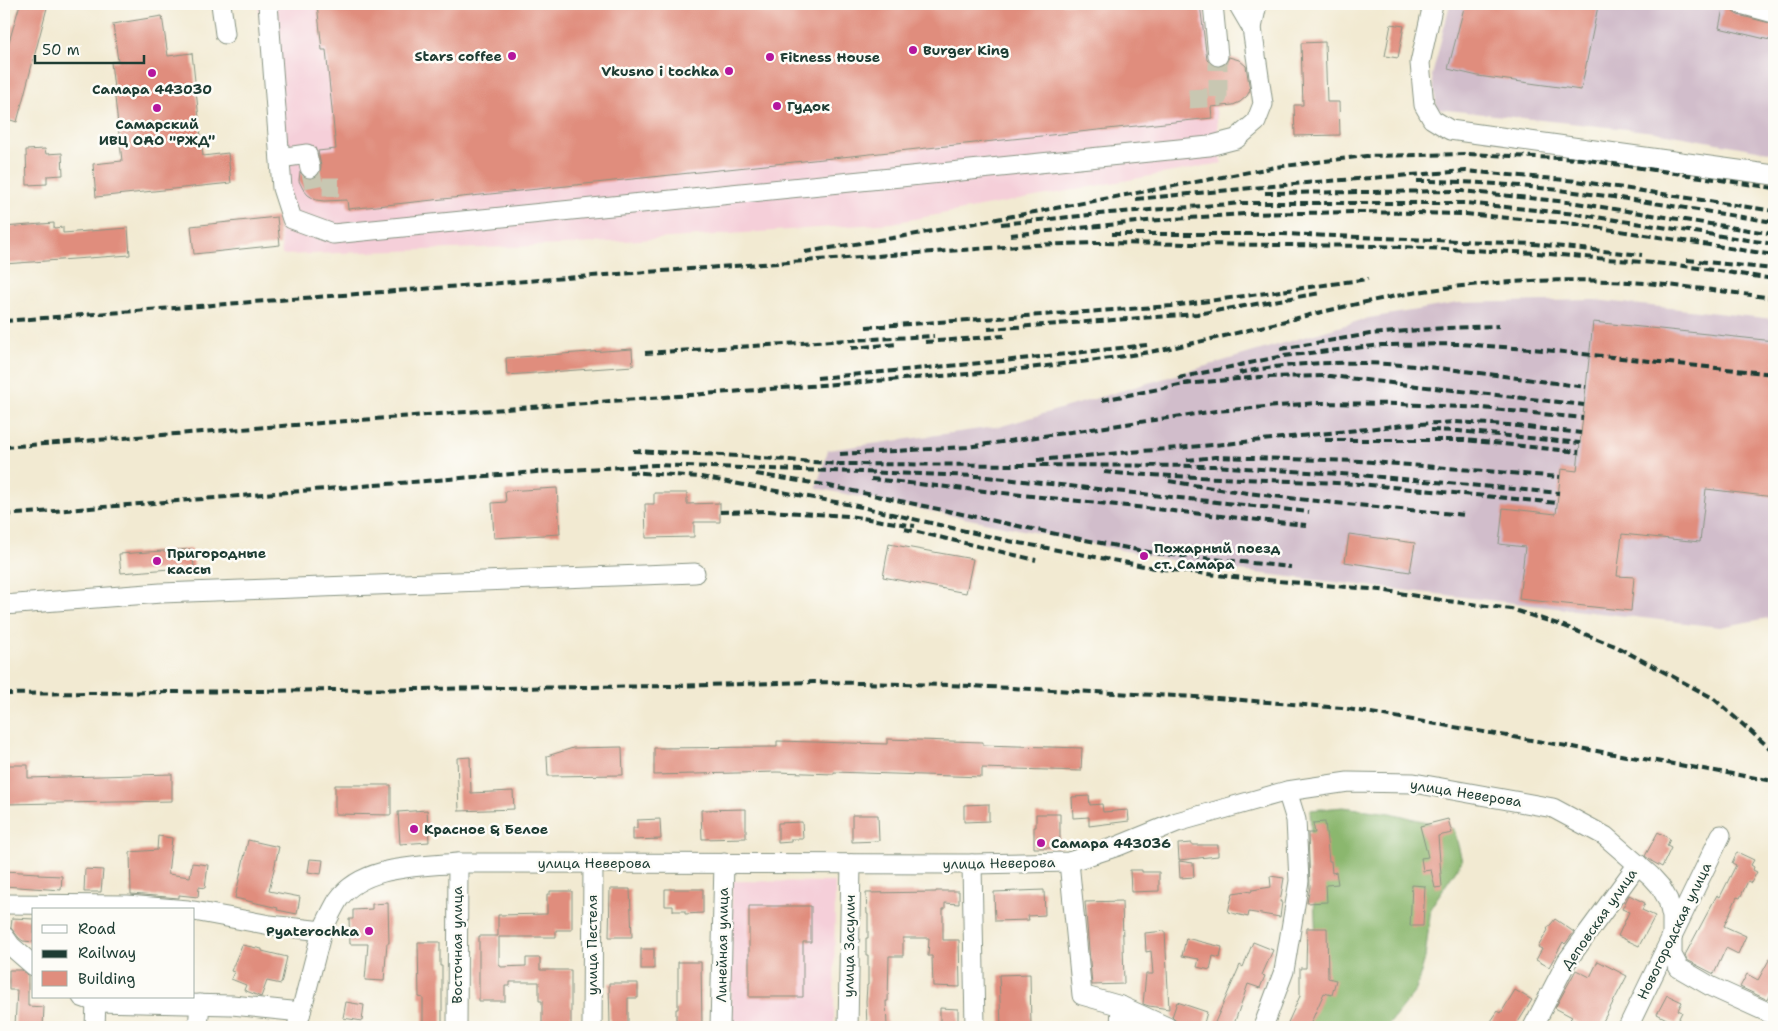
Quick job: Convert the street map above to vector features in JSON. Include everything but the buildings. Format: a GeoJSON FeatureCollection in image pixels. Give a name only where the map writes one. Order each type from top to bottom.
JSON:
{"type":"FeatureCollection","features":[{"type":"Feature","properties":{"kind":"street"},"geometry":{"type":"LineString","coordinates":[[221,4],[225,34]]}},
{"type":"Feature","properties":{"kind":"street"},"geometry":{"type":"LineString","coordinates":[[268,4],[282,188],[292,220],[334,234],[1209,146],[1236,139],[1256,122],[1263,104],[1252,28],[1257,4]]}},
{"type":"Feature","properties":{"kind":"street"},"geometry":{"type":"LineString","coordinates":[[1238,4],[1252,28]]}},
{"type":"Feature","properties":{"kind":"street"},"geometry":{"type":"LineString","coordinates":[[1433,4],[1420,63],[1424,105],[1432,119],[1450,130],[1774,175]]}},
{"type":"Feature","properties":{"kind":"street"},"geometry":{"type":"LineString","coordinates":[[1742,4],[1774,13]]}},
{"type":"Feature","properties":{"kind":"street"},"geometry":{"type":"LineString","coordinates":[[1216,8],[1218,56]]}},
{"type":"Feature","properties":{"kind":"street"},"geometry":{"type":"LineString","coordinates":[[280,158],[307,154],[310,168]]}},
{"type":"Feature","properties":{"kind":"street"},"geometry":{"type":"LineString","coordinates":[[4,605],[161,593],[695,573]]}},
{"type":"Feature","properties":{"kind":"street","name":"улица Неверова"},"geometry":{"type":"LineString","coordinates":[[299,1020],[322,931],[339,899],[360,880],[398,870],[458,862],[972,864],[1069,862],[1118,846],[1177,822],[1287,791],[1348,782],[1414,783],[1553,808],[1605,836],[1660,886],[1668,900],[1672,917],[1672,955],[1679,968],[1712,987],[1774,1015]]}},
{"type":"Feature","properties":{"kind":"street"},"geometry":{"type":"LineString","coordinates":[[1263,1027],[1284,971],[1299,881],[1296,820],[1287,791]]}},
{"type":"Feature","properties":{"kind":"street","name":"Новогородская улица"},"geometry":{"type":"LineString","coordinates":[[1628,1027],[1721,835]]}},
{"type":"Feature","properties":{"kind":"street","name":"Восточная улица"},"geometry":{"type":"LineString","coordinates":[[457,1027],[458,862]]}},
{"type":"Feature","properties":{"kind":"street"},"geometry":{"type":"LineString","coordinates":[[1069,862],[1082,994],[1121,1006],[1168,1027]]}},
{"type":"Feature","properties":{"kind":"street","name":"Линейная улица"},"geometry":{"type":"LineString","coordinates":[[720,1027],[724,863]]}},
{"type":"Feature","properties":{"kind":"street","name":"улица Пестеля"},"geometry":{"type":"LineString","coordinates":[[592,1027],[593,864]]}},
{"type":"Feature","properties":{"kind":"street","name":"улица Засулич"},"geometry":{"type":"LineString","coordinates":[[848,1027],[850,864]]}},
{"type":"Feature","properties":{"kind":"street"},"geometry":{"type":"LineString","coordinates":[[972,864],[975,1027]]}},
{"type":"Feature","properties":{"kind":"street","name":"Деповская улица"},"geometry":{"type":"LineString","coordinates":[[1533,1027],[1567,961],[1638,864]]}},
{"type":"Feature","properties":{"kind":"street"},"geometry":{"type":"LineString","coordinates":[[4,904],[127,905],[164,908]]}},
{"type":"Feature","properties":{"kind":"street"},"geometry":{"type":"LineString","coordinates":[[195,911],[270,926],[322,931]]}},
{"type":"Feature","properties":{"kind":"street"},"geometry":{"type":"LineString","coordinates":[[4,936],[11,946],[32,964]]}},
{"type":"Feature","properties":{"kind":"street"},"geometry":{"type":"LineString","coordinates":[[95,1027],[89,1000],[232,1005],[299,1020]]}},
{"type":"Feature","properties":{"kind":"street"},"geometry":{"type":"LineString","coordinates":[[198,1027],[200,1004]]}},
{"type":"Feature","properties":{"kind":"street"},"geometry":{"type":"LineString","coordinates":[[1120,1027],[1121,1006]]}},
{"type":"Feature","properties":{"kind":"shaded area","name":"Гудок"},"geometry":{"type":"Polygon","coordinates":[[[258,4],[1204,4],[1222,163],[892,223],[564,245],[282,255],[258,4]]]}},
{"type":"Feature","properties":{"kind":"shaded area"},"geometry":{"type":"Polygon","coordinates":[[[1450,4],[1774,4],[1774,153],[1655,132],[1437,109],[1432,76],[1450,4]]]}},
{"type":"Feature","properties":{"kind":"shaded area"},"geometry":{"type":"Polygon","coordinates":[[[1594,300],[1774,319],[1774,617],[1720,627],[1205,567],[816,488],[828,450],[1002,426],[1369,318],[1458,303],[1594,300]]]}},
{"type":"Feature","properties":{"kind":"shaded area"},"geometry":{"type":"Polygon","coordinates":[[[732,881],[835,882],[834,1026],[731,1025],[732,881]]]}},
{"type":"Feature","properties":{"kind":"green space"},"geometry":{"type":"Polygon","coordinates":[[[1343,807],[1391,813],[1454,829],[1462,861],[1431,907],[1425,958],[1416,990],[1387,1027],[1290,1027],[1313,975],[1316,942],[1310,810],[1343,807]]]}},
{"type":"Feature","properties":{"kind":"tunnel"},"geometry":{"type":"LineString","coordinates":[[1189,99],[1218,97],[1218,56]]}},
{"type":"Feature","properties":{"kind":"tunnel"},"geometry":{"type":"LineString","coordinates":[[310,168],[314,187],[339,187]]}},
{"type":"Feature","properties":{"kind":"railway"},"geometry":{"type":"LineString","coordinates":[[805,252],[911,235],[1276,167],[1366,156],[1467,154],[1581,159],[1774,188]]}},
{"type":"Feature","properties":{"kind":"railway"},"geometry":{"type":"LineString","coordinates":[[1136,199],[1316,182],[1466,171],[1577,181],[1774,211]]}},
{"type":"Feature","properties":{"kind":"railway"},"geometry":{"type":"LineString","coordinates":[[1417,181],[1462,182],[1552,189],[1774,222]]}},
{"type":"Feature","properties":{"kind":"railway"},"geometry":{"type":"LineString","coordinates":[[1265,193],[1462,191],[1576,203],[1774,234]]}},
{"type":"Feature","properties":{"kind":"railway"},"geometry":{"type":"LineString","coordinates":[[1001,224],[1109,213],[1244,203],[1465,203],[1576,214],[1774,244]]}},
{"type":"Feature","properties":{"kind":"railway"},"geometry":{"type":"LineString","coordinates":[[1010,235],[1147,221],[1244,214],[1359,212],[1466,214],[1575,224],[1774,255]]}},
{"type":"Feature","properties":{"kind":"railway"},"geometry":{"type":"LineString","coordinates":[[1112,234],[1283,234],[1534,244],[1642,255]]}},
{"type":"Feature","properties":{"kind":"railway"},"geometry":{"type":"LineString","coordinates":[[4,321],[605,275],[1033,245],[1095,243],[1378,246],[1537,253],[1677,265],[1774,279]]}},
{"type":"Feature","properties":{"kind":"railway"},"geometry":{"type":"LineString","coordinates":[[1687,260],[1774,269]]}},
{"type":"Feature","properties":{"kind":"railway"},"geometry":{"type":"LineString","coordinates":[[866,327],[1172,306],[1368,279]]}},
{"type":"Feature","properties":{"kind":"railway"},"geometry":{"type":"LineString","coordinates":[[4,447],[994,372],[1145,353],[1394,296],[1480,284],[1554,280],[1609,281],[1671,285],[1774,298]]}},
{"type":"Feature","properties":{"kind":"railway"},"geometry":{"type":"LineString","coordinates":[[988,329],[1197,314],[1321,293]]}},
{"type":"Feature","properties":{"kind":"railway"},"geometry":{"type":"LineString","coordinates":[[1280,349],[1370,334],[1499,326]]}},
{"type":"Feature","properties":{"kind":"railway"},"geometry":{"type":"LineString","coordinates":[[645,353],[934,336]]}},
{"type":"Feature","properties":{"kind":"railway"},"geometry":{"type":"LineString","coordinates":[[925,342],[1004,336]]}},
{"type":"Feature","properties":{"kind":"railway"},"geometry":{"type":"LineString","coordinates":[[851,348],[898,344]]}},
{"type":"Feature","properties":{"kind":"railway"},"geometry":{"type":"LineString","coordinates":[[1178,378],[1283,356],[1382,345],[1460,344],[1544,350],[1774,374]]}},
{"type":"Feature","properties":{"kind":"railway"},"geometry":{"type":"LineString","coordinates":[[817,378],[1003,361],[1147,345]]}},
{"type":"Feature","properties":{"kind":"railway"},"geometry":{"type":"LineString","coordinates":[[1239,373],[1282,366],[1325,363],[1369,363],[1456,370],[1586,387]]}},
{"type":"Feature","properties":{"kind":"railway"},"geometry":{"type":"LineString","coordinates":[[1184,384],[1260,377],[1330,376],[1584,405]]}},
{"type":"Feature","properties":{"kind":"railway"},"geometry":{"type":"LineString","coordinates":[[1102,400],[1190,383]]}},
{"type":"Feature","properties":{"kind":"railway"},"geometry":{"type":"LineString","coordinates":[[840,454],[967,447],[1216,411],[1316,403],[1400,404],[1482,408],[1583,418]]}},
{"type":"Feature","properties":{"kind":"railway"},"geometry":{"type":"LineString","coordinates":[[1037,460],[1225,444],[1404,425],[1454,422],[1508,425],[1581,433]]}},
{"type":"Feature","properties":{"kind":"railway"},"geometry":{"type":"LineString","coordinates":[[1431,430],[1580,443]]}},
{"type":"Feature","properties":{"kind":"railway"},"geometry":{"type":"LineString","coordinates":[[1325,440],[1464,440],[1579,452]]}},
{"type":"Feature","properties":{"kind":"railway"},"geometry":{"type":"LineString","coordinates":[[633,451],[723,455],[839,464],[1214,466],[1358,475],[1559,493]]}},
{"type":"Feature","properties":{"kind":"railway"},"geometry":{"type":"LineString","coordinates":[[1187,460],[1215,457],[1360,461],[1560,477]]}},
{"type":"Feature","properties":{"kind":"railway"},"geometry":{"type":"LineString","coordinates":[[4,515],[536,472],[655,465],[977,476],[1309,512]]}},
{"type":"Feature","properties":{"kind":"railway"},"geometry":{"type":"LineString","coordinates":[[629,472],[701,477],[857,506],[1009,541],[1155,568],[1381,590],[1511,609],[1564,626],[1615,646],[1713,698],[1774,752]]}},
{"type":"Feature","properties":{"kind":"railway"},"geometry":{"type":"LineString","coordinates":[[1104,472],[1360,484],[1558,503]]}},
{"type":"Feature","properties":{"kind":"railway"},"geometry":{"type":"LineString","coordinates":[[756,474],[825,485],[1154,553],[1291,567]]}},
{"type":"Feature","properties":{"kind":"railway"},"geometry":{"type":"LineString","coordinates":[[871,479],[1306,525]]}},
{"type":"Feature","properties":{"kind":"railway"},"geometry":{"type":"LineString","coordinates":[[1169,481],[1280,497],[1466,515]]}},
{"type":"Feature","properties":{"kind":"railway"},"geometry":{"type":"LineString","coordinates":[[720,512],[769,511],[849,516],[915,526]]}},
{"type":"Feature","properties":{"kind":"railway"},"geometry":{"type":"LineString","coordinates":[[905,529],[1036,560]]}},
{"type":"Feature","properties":{"kind":"railway"},"geometry":{"type":"LineString","coordinates":[[4,694],[671,686],[813,682],[949,685],[1217,698],[1342,708],[1774,781]]}},
{"type":"Feature","properties":{"kind":"place","name":"Burger King"},"geometry":{"type":"Point","coordinates":[913,50]}},
{"type":"Feature","properties":{"kind":"place","name":"Stars coffee"},"geometry":{"type":"Point","coordinates":[512,56]}},
{"type":"Feature","properties":{"kind":"place","name":"Fitness House"},"geometry":{"type":"Point","coordinates":[770,57]}},
{"type":"Feature","properties":{"kind":"place","name":"Vkusno i tochka"},"geometry":{"type":"Point","coordinates":[729,71]}},
{"type":"Feature","properties":{"kind":"place","name":"Самара 443030"},"geometry":{"type":"Point","coordinates":[152,73]}},
{"type":"Feature","properties":{"kind":"place","name":"Гудок"},"geometry":{"type":"Point","coordinates":[777,106]}},
{"type":"Feature","properties":{"kind":"place","name":"Самарский ИВЦ ОАО \"РЖД\""},"geometry":{"type":"Point","coordinates":[157,108]}},
{"type":"Feature","properties":{"kind":"place","name":"Пожарный поезд ст. Самара"},"geometry":{"type":"Point","coordinates":[1144,556]}},
{"type":"Feature","properties":{"kind":"place","name":"Пригородные кассы"},"geometry":{"type":"Point","coordinates":[157,561]}},
{"type":"Feature","properties":{"kind":"place","name":"Красное & Белое"},"geometry":{"type":"Point","coordinates":[414,829]}},
{"type":"Feature","properties":{"kind":"place","name":"Самара 443036"},"geometry":{"type":"Point","coordinates":[1041,843]}},
{"type":"Feature","properties":{"kind":"place","name":"Pyaterochka"},"geometry":{"type":"Point","coordinates":[369,931]}}]}
